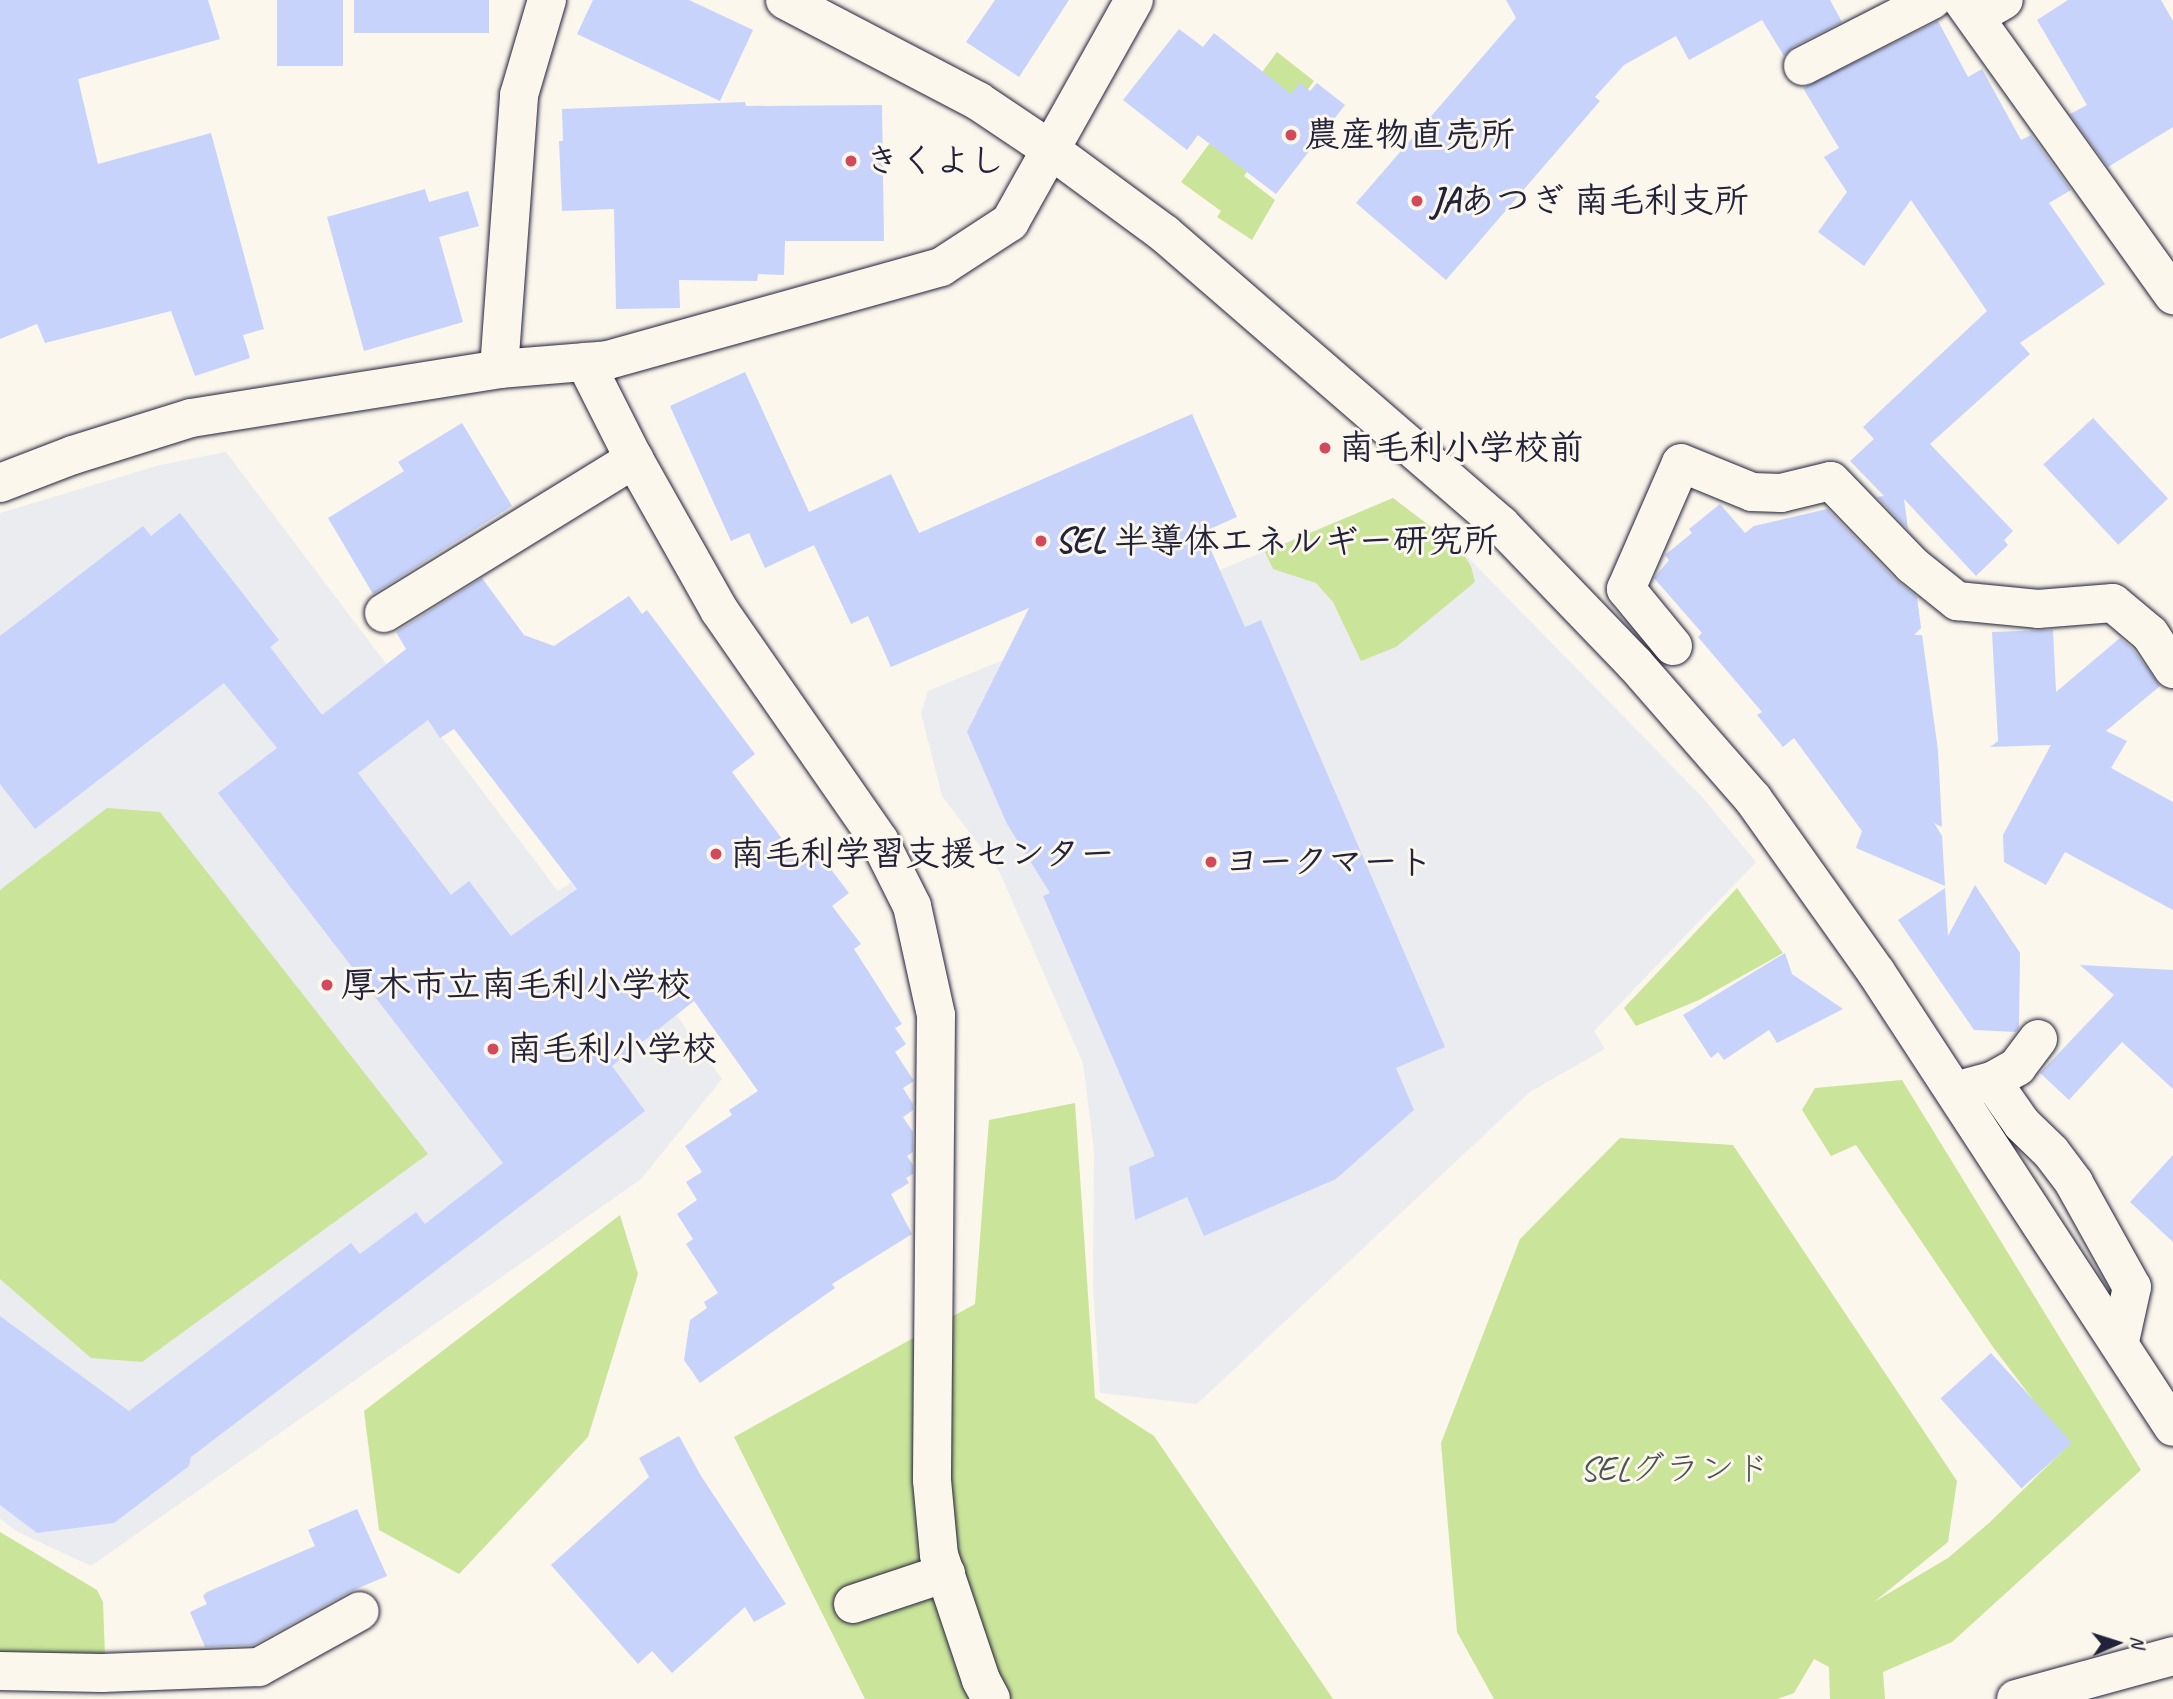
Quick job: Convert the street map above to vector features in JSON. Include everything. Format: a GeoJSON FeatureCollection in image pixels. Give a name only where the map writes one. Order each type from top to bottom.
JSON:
{"type":"FeatureCollection","features":[{"type":"Feature","properties":{"kind":"street"},"geometry":{"type":"LineString","coordinates":[[499,369],[519,95],[547,0]]}},
{"type":"Feature","properties":{"kind":"street"},"geometry":{"type":"LineString","coordinates":[[785,0],[978,101],[1051,150],[1165,234],[1501,525],[1634,663],[1753,799],[1876,972],[2170,1420]]}},
{"type":"Feature","properties":{"kind":"street"},"geometry":{"type":"LineString","coordinates":[[0,482],[72,455],[191,418],[499,369],[608,360],[941,267],[1010,222],[1134,0]]}},
{"type":"Feature","properties":{"kind":"street"},"geometry":{"type":"LineString","coordinates":[[1803,66],[1932,0]]}},
{"type":"Feature","properties":{"kind":"street"},"geometry":{"type":"LineString","coordinates":[[1981,5],[2173,295]]}},
{"type":"Feature","properties":{"kind":"street"},"geometry":{"type":"LineString","coordinates":[[585,362],[634,460],[719,610],[879,840],[912,906],[936,1015],[932,1479],[939,1555],[981,1680],[991,1699]]}},
{"type":"Feature","properties":{"kind":"street"},"geometry":{"type":"LineString","coordinates":[[384,613],[634,460]]}},
{"type":"Feature","properties":{"kind":"street"},"geometry":{"type":"LineString","coordinates":[[1673,646],[1626,589],[1681,463],[1752,492],[1781,493],[1831,481],[1912,565],[1957,601],[2038,609],[2113,603],[2150,634],[2173,668]]}},
{"type":"Feature","properties":{"kind":"street"},"geometry":{"type":"LineString","coordinates":[[1953,1091],[1992,1081],[2017,1067],[2038,1039]]}},
{"type":"Feature","properties":{"kind":"street"},"geometry":{"type":"LineString","coordinates":[[1992,1081],[2022,1124],[2051,1153],[2074,1184],[2132,1287],[2120,1341]]}},
{"type":"Feature","properties":{"kind":"street"},"geometry":{"type":"LineString","coordinates":[[853,1604],[946,1573]]}},
{"type":"Feature","properties":{"kind":"street"},"geometry":{"type":"LineString","coordinates":[[0,1671],[102,1673],[260,1667],[360,1611]]}},
{"type":"Feature","properties":{"kind":"street"},"geometry":{"type":"LineString","coordinates":[[2016,1699],[2173,1656]]}},
{"type":"Feature","properties":{"kind":"shaded area","name":"厚木市立南毛利小学校"},"geometry":{"type":"Polygon","coordinates":[[[226,452],[558,891],[578,878],[722,1079],[641,1179],[91,1566],[18,1532],[0,1519],[0,513],[160,465],[226,452]]]}},
{"type":"Feature","properties":{"kind":"shaded area"},"geometry":{"type":"Polygon","coordinates":[[[1393,498],[1460,549],[1703,798],[1756,862],[1594,1031],[1605,1049],[1530,1092],[1197,1404],[1100,1393],[1093,1288],[1094,1151],[1083,1063],[1000,873],[942,796],[921,713],[928,691],[1393,498]]]}},
{"type":"Feature","properties":{"kind":"green space"},"geometry":{"type":"Polygon","coordinates":[[[1277,52],[1314,81],[1244,176],[1275,200],[1252,240],[1217,217],[1221,211],[1181,182],[1277,52]]]}},
{"type":"Feature","properties":{"kind":"green space"},"geometry":{"type":"Polygon","coordinates":[[[1393,498],[1460,549],[1471,566],[1475,582],[1396,647],[1361,661],[1333,602],[1316,583],[1273,569],[1265,552],[1393,498]]]}},
{"type":"Feature","properties":{"kind":"green space"},"geometry":{"type":"Polygon","coordinates":[[[107,808],[160,812],[428,1154],[142,1362],[91,1358],[0,1279],[0,890],[107,808]]]}},
{"type":"Feature","properties":{"kind":"green space"},"geometry":{"type":"Polygon","coordinates":[[[1737,888],[1783,953],[1699,1000],[1636,1026],[1624,1008],[1737,888]]]}},
{"type":"Feature","properties":{"kind":"green space","name":"SELグランド"},"geometry":{"type":"Polygon","coordinates":[[[1902,1080],[2141,1470],[1952,1642],[1883,1672],[1885,1699],[1830,1699],[1829,1667],[1814,1659],[1794,1693],[1777,1699],[1494,1699],[1457,1632],[1441,1443],[1520,1239],[1620,1138],[1733,1145],[1957,1481],[1948,1542],[1874,1602],[1948,1558],[1989,1523],[2068,1446],[1993,1347],[1856,1145],[1831,1156],[1802,1110],[1815,1088],[1902,1080]]]}},
{"type":"Feature","properties":{"kind":"green space"},"geometry":{"type":"Polygon","coordinates":[[[1075,1103],[1095,1398],[1154,1436],[1333,1699],[865,1699],[734,1437],[975,1304],[989,1120],[1075,1103]]]}},
{"type":"Feature","properties":{"kind":"green space"},"geometry":{"type":"Polygon","coordinates":[[[620,1215],[638,1274],[588,1437],[459,1574],[379,1530],[364,1411],[620,1215]]]}},
{"type":"Feature","properties":{"kind":"green space"},"geometry":{"type":"Polygon","coordinates":[[[0,1532],[97,1590],[103,1602],[105,1656],[0,1661],[0,1532]]]}},
{"type":"Feature","properties":{"kind":"building"},"geometry":{"type":"Polygon","coordinates":[[[0,0],[208,0],[220,39],[78,79],[98,164],[211,133],[264,329],[243,335],[250,358],[195,376],[171,311],[45,343],[37,324],[0,339],[0,0]]]}},
{"type":"Feature","properties":{"kind":"building"},"geometry":{"type":"Polygon","coordinates":[[[277,0],[343,0],[343,66],[277,66],[277,0]]]}},
{"type":"Feature","properties":{"kind":"building"},"geometry":{"type":"Polygon","coordinates":[[[354,0],[489,0],[489,33],[354,33],[354,0]]]}},
{"type":"Feature","properties":{"kind":"building"},"geometry":{"type":"Polygon","coordinates":[[[593,0],[689,0],[753,30],[720,101],[577,34],[593,0]]]}},
{"type":"Feature","properties":{"kind":"building"},"geometry":{"type":"Polygon","coordinates":[[[995,0],[1069,0],[1019,77],[966,42],[995,0]]]}},
{"type":"Feature","properties":{"kind":"building"},"geometry":{"type":"Polygon","coordinates":[[[1506,0],[1830,0],[1842,22],[1793,47],[1784,56],[1762,20],[1689,60],[1676,36],[1624,65],[1595,97],[1600,101],[1446,280],[1356,203],[1516,18],[1506,0]]]}},
{"type":"Feature","properties":{"kind":"building"},"geometry":{"type":"Polygon","coordinates":[[[2068,0],[2161,0],[2173,21],[2173,127],[2108,167],[2070,114],[2087,105],[2037,20],[2068,0]]]}},
{"type":"Feature","properties":{"kind":"building"},"geometry":{"type":"Polygon","coordinates":[[[1938,21],[1968,77],[1982,69],[2021,140],[2031,135],[2071,190],[2049,203],[2105,284],[2020,343],[2030,354],[1930,444],[2013,531],[2004,540],[2008,545],[1976,576],[1904,499],[1908,529],[1877,497],[1884,496],[1850,461],[1874,439],[1863,427],[1987,311],[1911,200],[1864,266],[1818,232],[1847,192],[1824,157],[1839,148],[1803,88],[1938,21]]]}},
{"type":"Feature","properties":{"kind":"building"},"geometry":{"type":"Polygon","coordinates":[[[1179,29],[1203,47],[1214,33],[1291,94],[1300,83],[1310,91],[1317,83],[1345,105],[1276,194],[1198,135],[1187,150],[1123,100],[1179,29]]]}},
{"type":"Feature","properties":{"kind":"building"},"geometry":{"type":"Polygon","coordinates":[[[745,102],[746,106],[882,105],[884,241],[785,241],[784,275],[758,274],[757,281],[679,280],[680,308],[616,309],[614,209],[562,211],[559,141],[563,141],[562,109],[745,102]]]}},
{"type":"Feature","properties":{"kind":"building"},"geometry":{"type":"Polygon","coordinates":[[[425,189],[429,202],[468,191],[479,226],[439,237],[463,322],[364,351],[327,217],[425,189]]]}},
{"type":"Feature","properties":{"kind":"building"},"geometry":{"type":"Polygon","coordinates":[[[745,372],[809,512],[891,474],[919,533],[1192,414],[1237,517],[1203,532],[1245,627],[1261,620],[1445,1047],[1396,1068],[1414,1110],[1336,1179],[1204,1236],[1187,1197],[1135,1220],[1129,1167],[1155,1156],[1043,896],[1050,893],[1007,824],[967,732],[1029,608],[891,667],[868,616],[851,624],[814,545],[765,568],[749,533],[731,541],[670,406],[745,372]]]}},
{"type":"Feature","properties":{"kind":"building"},"geometry":{"type":"Polygon","coordinates":[[[2093,418],[2168,498],[2118,545],[2043,464],[2093,418]]]}},
{"type":"Feature","properties":{"kind":"building"},"geometry":{"type":"Polygon","coordinates":[[[462,423],[512,506],[373,594],[328,518],[404,471],[398,462],[462,423]]]}},
{"type":"Feature","properties":{"kind":"building"},"geometry":{"type":"Polygon","coordinates":[[[1720,504],[1745,533],[1754,526],[1827,509],[1896,580],[1917,597],[1921,628],[1914,635],[1922,635],[1938,750],[1942,827],[1934,823],[1942,836],[1945,886],[1856,848],[1862,831],[1794,738],[1783,747],[1757,715],[1762,712],[1698,637],[1702,633],[1654,578],[1669,560],[1665,555],[1692,533],[1689,529],[1720,504]]]}},
{"type":"Feature","properties":{"kind":"building"},"geometry":{"type":"Polygon","coordinates":[[[180,513],[279,640],[270,647],[322,715],[406,649],[396,632],[482,578],[524,635],[554,646],[629,596],[642,614],[647,610],[755,754],[732,772],[801,864],[817,851],[849,893],[832,906],[861,944],[854,949],[902,1024],[895,1028],[906,1044],[895,1052],[914,1081],[903,1088],[913,1104],[913,1110],[903,1117],[913,1132],[913,1152],[907,1156],[913,1165],[913,1174],[906,1178],[909,1183],[891,1194],[912,1234],[832,1284],[835,1288],[700,1383],[684,1360],[690,1320],[707,1308],[704,1302],[718,1293],[686,1244],[693,1239],[677,1214],[697,1200],[686,1182],[702,1172],[685,1146],[732,1115],[729,1110],[758,1091],[694,1001],[612,1066],[645,1111],[191,1457],[189,1466],[114,1523],[37,1533],[0,1505],[0,1316],[129,1411],[351,1243],[360,1254],[416,1212],[425,1224],[503,1163],[218,793],[277,748],[224,683],[35,829],[0,784],[0,636],[143,526],[151,536],[180,513]],[[428,720],[358,773],[451,895],[469,881],[511,936],[577,889],[454,729],[440,738],[428,720]]]}},
{"type":"Feature","properties":{"kind":"building"},"geometry":{"type":"Polygon","coordinates":[[[2053,630],[2056,692],[2120,638],[2133,649],[2160,686],[2106,731],[2127,741],[2111,768],[2173,802],[2173,910],[2065,852],[2046,885],[2004,862],[2003,835],[2051,745],[1990,747],[1998,741],[1992,632],[2053,630]]]}},
{"type":"Feature","properties":{"kind":"building"},"geometry":{"type":"Polygon","coordinates":[[[1975,885],[2020,953],[2019,1028],[2016,1032],[1974,1030],[1898,920],[1945,888],[1948,936],[1975,885]]]}},
{"type":"Feature","properties":{"kind":"building"},"geometry":{"type":"Polygon","coordinates":[[[1785,953],[1792,974],[1843,1009],[1777,1043],[1769,1030],[1724,1060],[1718,1052],[1711,1058],[1683,1015],[1785,953]]]}},
{"type":"Feature","properties":{"kind":"building"},"geometry":{"type":"Polygon","coordinates":[[[2080,965],[2173,970],[2173,1089],[2122,1042],[2069,1100],[2040,1073],[2114,995],[2080,965]]]}},
{"type":"Feature","properties":{"kind":"building"},"geometry":{"type":"Polygon","coordinates":[[[2173,1155],[2173,1242],[2130,1202],[2173,1155]]]}},
{"type":"Feature","properties":{"kind":"building"},"geometry":{"type":"Polygon","coordinates":[[[1991,1353],[2072,1443],[2021,1488],[1940,1399],[1991,1353]]]}},
{"type":"Feature","properties":{"kind":"building"},"geometry":{"type":"Polygon","coordinates":[[[679,1436],[701,1476],[786,1604],[754,1622],[745,1607],[672,1673],[652,1651],[638,1664],[551,1565],[649,1477],[639,1458],[679,1436]]]}},
{"type":"Feature","properties":{"kind":"building"},"geometry":{"type":"Polygon","coordinates":[[[357,1509],[387,1576],[349,1592],[253,1645],[205,1647],[190,1612],[207,1604],[203,1596],[207,1592],[315,1546],[308,1530],[357,1509]]]}},
{"type":"Feature","properties":{"kind":"place","name":"農産物直売所"},"geometry":{"type":"Point","coordinates":[1291,135]}},
{"type":"Feature","properties":{"kind":"place","name":"きくよし"},"geometry":{"type":"Point","coordinates":[851,161]}},
{"type":"Feature","properties":{"kind":"place","name":"JAあつぎ 南毛利支所"},"geometry":{"type":"Point","coordinates":[1417,201]}},
{"type":"Feature","properties":{"kind":"place","name":"南毛利小学校前"},"geometry":{"type":"Point","coordinates":[1325,448]}},
{"type":"Feature","properties":{"kind":"place","name":"SEL 半導体エネルギー研究所"},"geometry":{"type":"Point","coordinates":[1041,541]}},
{"type":"Feature","properties":{"kind":"place","name":"南毛利学習支援センター"},"geometry":{"type":"Point","coordinates":[716,854]}},
{"type":"Feature","properties":{"kind":"place","name":"ヨークマート"},"geometry":{"type":"Point","coordinates":[1211,862]}},
{"type":"Feature","properties":{"kind":"place","name":"厚木市立南毛利小学校"},"geometry":{"type":"Point","coordinates":[327,985]}},
{"type":"Feature","properties":{"kind":"place","name":"南毛利小学校"},"geometry":{"type":"Point","coordinates":[493,1049]}}]}
